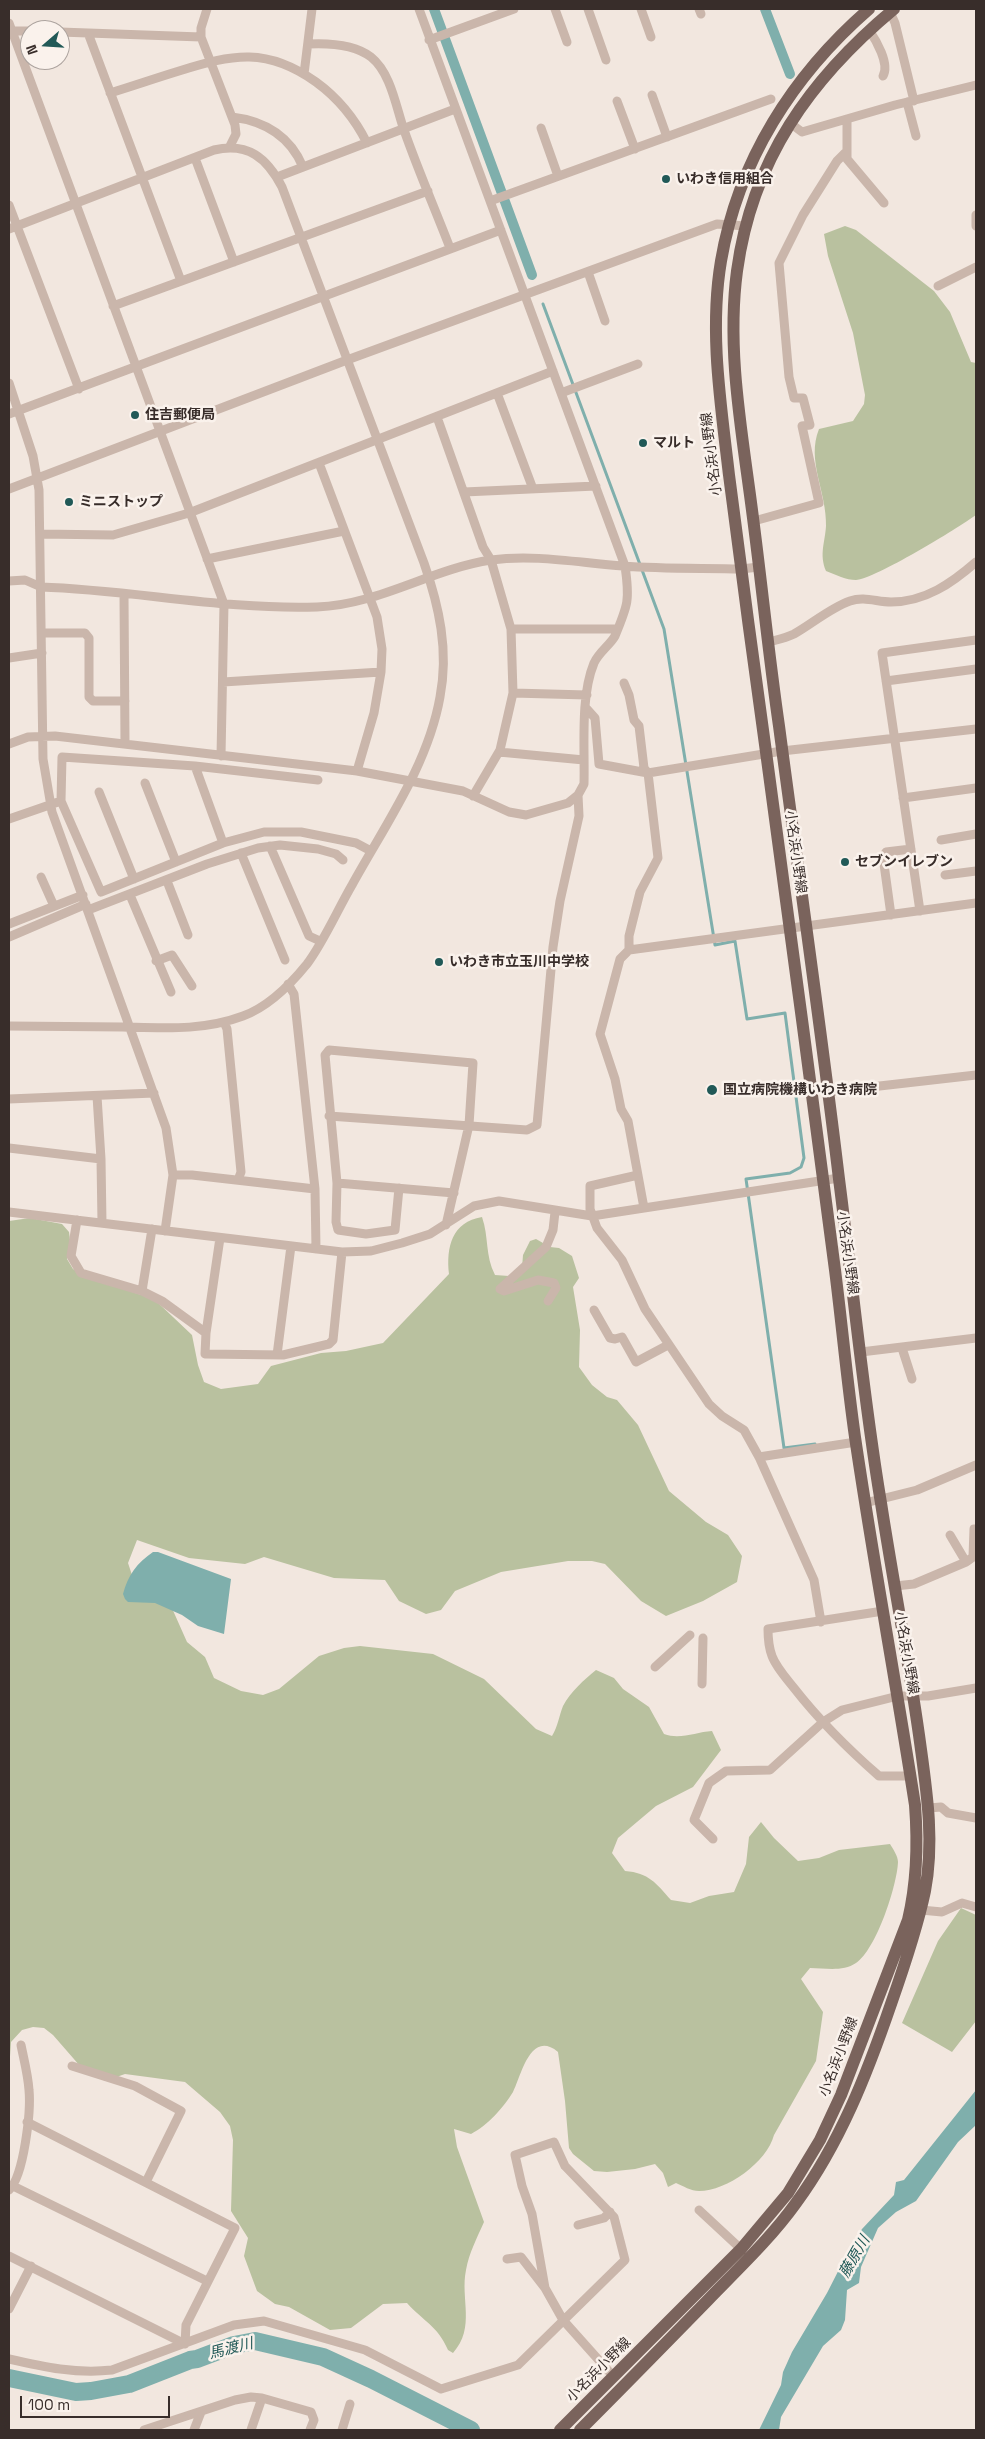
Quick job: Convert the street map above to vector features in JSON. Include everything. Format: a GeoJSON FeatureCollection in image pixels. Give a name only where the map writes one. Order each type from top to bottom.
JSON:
{"type":"FeatureCollection","features":[{"type":"Feature","properties":{"kind":"main road","name":"小名浜小野線"},"geometry":{"type":"LineString","coordinates":[[560,2430],[741,2249],[788,2193],[820,2140],[841,2095],[908,1920],[914,1897],[918,1840],[911,1776],[856,1442],[790,929],[741,569],[718,371],[717,306],[721,264],[730,224],[759,146],[777,114],[812,65],[869,9]]}},
{"type":"Feature","properties":{"kind":"main road","name":"小名浜小野線"},"geometry":{"type":"LineString","coordinates":[[580,2430],[742,2265],[795,2206],[833,2144],[866,2074],[899,1982],[921,1910],[927,1880],[930,1833],[929,1808],[913,1695],[880,1500],[758,567],[734,346],[736,274],[746,226],[766,167],[790,123],[821,79],[869,30],[892,10]]}},
{"type":"Feature","properties":{"kind":"street"},"geometry":{"type":"LineString","coordinates":[[208,9],[201,28],[201,37],[232,117],[236,134],[230,146]]}},
{"type":"Feature","properties":{"kind":"street"},"geometry":{"type":"LineString","coordinates":[[304,74],[312,9]]}},
{"type":"Feature","properties":{"kind":"street"},"geometry":{"type":"LineString","coordinates":[[9,744],[28,737],[43,736],[125,743],[357,771],[447,788],[473,796],[508,812],[526,815],[568,803],[578,795],[584,784],[586,695],[594,663],[614,636],[626,613],[629,593],[625,566],[552,371],[492,200],[455,109],[419,9]]}},
{"type":"Feature","properties":{"kind":"street"},"geometry":{"type":"LineString","coordinates":[[429,40],[514,9]]}},
{"type":"Feature","properties":{"kind":"street"},"geometry":{"type":"LineString","coordinates":[[555,9],[567,42]]}},
{"type":"Feature","properties":{"kind":"street"},"geometry":{"type":"LineString","coordinates":[[588,9],[606,60]]}},
{"type":"Feature","properties":{"kind":"street"},"geometry":{"type":"LineString","coordinates":[[640,9],[651,37]]}},
{"type":"Feature","properties":{"kind":"street"},"geometry":{"type":"LineString","coordinates":[[892,10],[911,101],[916,136]]}},
{"type":"Feature","properties":{"kind":"street"},"geometry":{"type":"LineString","coordinates":[[10,27],[158,431],[224,604],[221,756]]}},
{"type":"Feature","properties":{"kind":"street"},"geometry":{"type":"LineString","coordinates":[[869,30],[877,42],[885,67],[883,76]]}},
{"type":"Feature","properties":{"kind":"street"},"geometry":{"type":"LineString","coordinates":[[70,32],[201,37]]}},
{"type":"Feature","properties":{"kind":"street"},"geometry":{"type":"LineString","coordinates":[[88,33],[181,281]]}},
{"type":"Feature","properties":{"kind":"street"},"geometry":{"type":"LineString","coordinates":[[308,44],[338,45],[370,56],[378,64],[385,77],[450,248]]}},
{"type":"Feature","properties":{"kind":"street"},"geometry":{"type":"LineString","coordinates":[[110,93],[222,58],[256,57],[276,61],[304,74],[336,97],[367,143]]}},
{"type":"Feature","properties":{"kind":"street"},"geometry":{"type":"LineString","coordinates":[[790,123],[802,132],[911,101],[976,85]]}},
{"type":"Feature","properties":{"kind":"street"},"geometry":{"type":"LineString","coordinates":[[652,95],[667,137]]}},
{"type":"Feature","properties":{"kind":"street"},"geometry":{"type":"LineString","coordinates":[[492,200],[771,98]]}},
{"type":"Feature","properties":{"kind":"street"},"geometry":{"type":"LineString","coordinates":[[618,100],[635,149]]}},
{"type":"Feature","properties":{"kind":"street"},"geometry":{"type":"LineString","coordinates":[[277,177],[455,109]]}},
{"type":"Feature","properties":{"kind":"street"},"geometry":{"type":"LineString","coordinates":[[232,117],[266,126],[279,133],[292,146],[303,167]]}},
{"type":"Feature","properties":{"kind":"street"},"geometry":{"type":"LineString","coordinates":[[847,119],[845,153],[847,159],[884,203]]}},
{"type":"Feature","properties":{"kind":"street"},"geometry":{"type":"LineString","coordinates":[[541,128],[558,176]]}},
{"type":"Feature","properties":{"kind":"street"},"geometry":{"type":"LineString","coordinates":[[9,1026],[168,1029],[209,1027],[245,1016],[278,995],[308,963],[417,770],[432,732],[440,696],[444,661],[441,628],[429,578],[301,237],[277,177],[263,159],[246,150],[230,146],[12,227]]}},
{"type":"Feature","properties":{"kind":"street"},"geometry":{"type":"LineString","coordinates":[[754,521],[819,503],[802,426],[810,424],[803,398],[794,398],[789,378],[779,263],[803,214],[837,161],[845,153]]}},
{"type":"Feature","properties":{"kind":"street"},"geometry":{"type":"LineString","coordinates":[[196,158],[234,262]]}},
{"type":"Feature","properties":{"kind":"street"},"geometry":{"type":"LineString","coordinates":[[113,306],[428,191]]}},
{"type":"Feature","properties":{"kind":"street"},"geometry":{"type":"LineString","coordinates":[[9,205],[12,227],[79,389]]}},
{"type":"Feature","properties":{"kind":"street"},"geometry":{"type":"LineString","coordinates":[[976,215],[976,226]]}},
{"type":"Feature","properties":{"kind":"street"},"geometry":{"type":"LineString","coordinates":[[9,489],[347,360],[717,224],[746,226]]}},
{"type":"Feature","properties":{"kind":"street"},"geometry":{"type":"LineString","coordinates":[[9,414],[501,230]]}},
{"type":"Feature","properties":{"kind":"street"},"geometry":{"type":"LineString","coordinates":[[938,286],[976,267]]}},
{"type":"Feature","properties":{"kind":"street"},"geometry":{"type":"LineString","coordinates":[[588,272],[604,321]]}},
{"type":"Feature","properties":{"kind":"street"},"geometry":{"type":"LineString","coordinates":[[561,393],[638,364]]}},
{"type":"Feature","properties":{"kind":"street"},"geometry":{"type":"LineString","coordinates":[[40,534],[113,535],[189,513],[378,441],[552,371]]}},
{"type":"Feature","properties":{"kind":"street"},"geometry":{"type":"LineString","coordinates":[[9,383],[33,456],[37,479],[40,534],[43,759],[50,804],[166,1128],[173,1175],[165,1231]]}},
{"type":"Feature","properties":{"kind":"street"},"geometry":{"type":"LineString","coordinates":[[497,393],[533,489]]}},
{"type":"Feature","properties":{"kind":"street"},"geometry":{"type":"LineString","coordinates":[[437,417],[483,547],[491,560],[511,629],[514,693],[499,752],[473,796]]}},
{"type":"Feature","properties":{"kind":"street"},"geometry":{"type":"LineString","coordinates":[[319,463],[377,616],[382,649],[381,672],[374,713],[357,771]]}},
{"type":"Feature","properties":{"kind":"street"},"geometry":{"type":"LineString","coordinates":[[464,492],[596,486]]}},
{"type":"Feature","properties":{"kind":"street"},"geometry":{"type":"LineString","coordinates":[[207,559],[344,531]]}},
{"type":"Feature","properties":{"kind":"street"},"geometry":{"type":"LineString","coordinates":[[9,581],[25,580],[41,587],[259,608],[319,607],[370,598],[454,568],[491,560],[527,557],[625,566],[741,569],[758,567]]}},
{"type":"Feature","properties":{"kind":"street"},"geometry":{"type":"LineString","coordinates":[[768,642],[792,636],[849,602],[862,598],[872,601],[911,600],[937,591],[958,578],[976,562]]}},
{"type":"Feature","properties":{"kind":"street"},"geometry":{"type":"LineString","coordinates":[[124,595],[125,743]]}},
{"type":"Feature","properties":{"kind":"street"},"geometry":{"type":"LineString","coordinates":[[511,629],[616,630]]}},
{"type":"Feature","properties":{"kind":"street"},"geometry":{"type":"LineString","coordinates":[[42,633],[85,633],[89,638],[89,696],[94,701],[125,701]]}},
{"type":"Feature","properties":{"kind":"street"},"geometry":{"type":"LineString","coordinates":[[920,911],[882,653],[976,640]]}},
{"type":"Feature","properties":{"kind":"street"},"geometry":{"type":"LineString","coordinates":[[9,658],[42,653]]}},
{"type":"Feature","properties":{"kind":"street"},"geometry":{"type":"LineString","coordinates":[[886,681],[976,669]]}},
{"type":"Feature","properties":{"kind":"street"},"geometry":{"type":"LineString","coordinates":[[223,682],[381,672]]}},
{"type":"Feature","properties":{"kind":"street"},"geometry":{"type":"LineString","coordinates":[[624,683],[629,695],[634,720],[639,726],[644,768],[648,773],[658,858],[640,892],[629,936],[629,950]]}},
{"type":"Feature","properties":{"kind":"street"},"geometry":{"type":"LineString","coordinates":[[514,693],[586,695]]}},
{"type":"Feature","properties":{"kind":"street"},"geometry":{"type":"LineString","coordinates":[[586,708],[595,718],[599,764],[648,773],[782,751],[976,728]]}},
{"type":"Feature","properties":{"kind":"street"},"geometry":{"type":"LineString","coordinates":[[499,752],[584,760]]}},
{"type":"Feature","properties":{"kind":"street"},"geometry":{"type":"LineString","coordinates":[[318,780],[195,766],[62,756],[61,801],[101,892],[223,843],[264,832],[301,832],[356,843],[371,851]]}},
{"type":"Feature","properties":{"kind":"street"},"geometry":{"type":"LineString","coordinates":[[195,766],[223,843]]}},
{"type":"Feature","properties":{"kind":"street"},"geometry":{"type":"LineString","coordinates":[[145,783],[176,862]]}},
{"type":"Feature","properties":{"kind":"street"},"geometry":{"type":"LineString","coordinates":[[903,798],[976,788]]}},
{"type":"Feature","properties":{"kind":"street"},"geometry":{"type":"LineString","coordinates":[[99,792],[134,879]]}},
{"type":"Feature","properties":{"kind":"street"},"geometry":{"type":"LineString","coordinates":[[329,1116],[527,1130],[537,1125],[553,947],[560,901],[579,816],[578,795]]}},
{"type":"Feature","properties":{"kind":"street"},"geometry":{"type":"LineString","coordinates":[[9,819],[61,801]]}},
{"type":"Feature","properties":{"kind":"street"},"geometry":{"type":"LineString","coordinates":[[941,840],[976,834]]}},
{"type":"Feature","properties":{"kind":"street"},"geometry":{"type":"LineString","coordinates":[[9,924],[54,906],[86,903],[130,895],[241,853],[270,846],[280,845],[318,849],[336,854],[343,860]]}},
{"type":"Feature","properties":{"kind":"street"},"geometry":{"type":"LineString","coordinates":[[270,846],[309,936],[320,941]]}},
{"type":"Feature","properties":{"kind":"street"},"geometry":{"type":"LineString","coordinates":[[891,915],[884,857],[886,852],[911,849]]}},
{"type":"Feature","properties":{"kind":"street"},"geometry":{"type":"LineString","coordinates":[[241,853],[285,960]]}},
{"type":"Feature","properties":{"kind":"street"},"geometry":{"type":"LineString","coordinates":[[945,875],[976,871]]}},
{"type":"Feature","properties":{"kind":"street"},"geometry":{"type":"LineString","coordinates":[[41,877],[54,906]]}},
{"type":"Feature","properties":{"kind":"street"},"geometry":{"type":"LineString","coordinates":[[166,881],[188,935]]}},
{"type":"Feature","properties":{"kind":"street"},"geometry":{"type":"LineString","coordinates":[[130,895],[156,961],[171,992]]}},
{"type":"Feature","properties":{"kind":"street"},"geometry":{"type":"LineString","coordinates":[[9,937],[86,903]]}},
{"type":"Feature","properties":{"kind":"street"},"geometry":{"type":"LineString","coordinates":[[644,1208],[628,1121],[621,1109],[600,1034],[620,959],[629,950],[976,903]]}},
{"type":"Feature","properties":{"kind":"street"},"geometry":{"type":"LineString","coordinates":[[156,961],[172,955],[192,986]]}},
{"type":"Feature","properties":{"kind":"street"},"geometry":{"type":"LineString","coordinates":[[288,984],[294,994],[315,1189],[316,1249]]}},
{"type":"Feature","properties":{"kind":"street"},"geometry":{"type":"LineString","coordinates":[[224,1022],[227,1030],[241,1172],[238,1180]]}},
{"type":"Feature","properties":{"kind":"street"},"geometry":{"type":"LineString","coordinates":[[399,1188],[394,1230],[366,1234],[338,1230],[336,1222],[337,1183],[324,1055],[328,1050],[473,1063],[469,1125],[446,1224]]}},
{"type":"Feature","properties":{"kind":"street"},"geometry":{"type":"LineString","coordinates":[[827,1092],[976,1075]]}},
{"type":"Feature","properties":{"kind":"street"},"geometry":{"type":"LineString","coordinates":[[9,1098],[97,1096],[154,1092]]}},
{"type":"Feature","properties":{"kind":"street"},"geometry":{"type":"LineString","coordinates":[[97,1096],[102,1159],[102,1223]]}},
{"type":"Feature","properties":{"kind":"street"},"geometry":{"type":"LineString","coordinates":[[9,1148],[102,1159]]}},
{"type":"Feature","properties":{"kind":"street"},"geometry":{"type":"LineString","coordinates":[[173,1175],[315,1189]]}},
{"type":"Feature","properties":{"kind":"street"},"geometry":{"type":"LineString","coordinates":[[638,1176],[591,1184],[590,1209],[592,1216],[607,1244],[626,1266],[645,1308],[668,1345],[709,1404],[722,1416],[744,1430],[759,1457],[814,1580],[821,1622]]}},
{"type":"Feature","properties":{"kind":"street"},"geometry":{"type":"LineString","coordinates":[[9,1212],[342,1252],[370,1251],[430,1234],[474,1206],[498,1201],[555,1212],[592,1216],[839,1178]]}},
{"type":"Feature","properties":{"kind":"street"},"geometry":{"type":"LineString","coordinates":[[337,1183],[454,1193]]}},
{"type":"Feature","properties":{"kind":"street"},"geometry":{"type":"LineString","coordinates":[[548,1301],[556,1288],[554,1283],[544,1280],[538,1280],[504,1291],[500,1289],[546,1246],[552,1230],[555,1212]]}},
{"type":"Feature","properties":{"kind":"street"},"geometry":{"type":"LineString","coordinates":[[77,1220],[71,1256],[81,1273],[142,1291],[180,1312],[206,1333]]}},
{"type":"Feature","properties":{"kind":"street"},"geometry":{"type":"LineString","coordinates":[[142,1291],[152,1229]]}},
{"type":"Feature","properties":{"kind":"street"},"geometry":{"type":"LineString","coordinates":[[220,1238],[206,1333],[205,1354],[277,1355],[329,1344],[333,1340],[342,1252]]}},
{"type":"Feature","properties":{"kind":"street"},"geometry":{"type":"LineString","coordinates":[[277,1355],[291,1246]]}},
{"type":"Feature","properties":{"kind":"street"},"geometry":{"type":"LineString","coordinates":[[594,1310],[610,1338],[622,1337],[636,1362],[668,1345]]}},
{"type":"Feature","properties":{"kind":"street"},"geometry":{"type":"LineString","coordinates":[[861,1352],[976,1338]]}},
{"type":"Feature","properties":{"kind":"street"},"geometry":{"type":"LineString","coordinates":[[902,1348],[912,1379]]}},
{"type":"Feature","properties":{"kind":"street"},"geometry":{"type":"LineString","coordinates":[[759,1457],[856,1442]]}},
{"type":"Feature","properties":{"kind":"street"},"geometry":{"type":"LineString","coordinates":[[866,1503],[917,1490],[976,1465]]}},
{"type":"Feature","properties":{"kind":"street"},"geometry":{"type":"LineString","coordinates":[[895,1586],[914,1584],[966,1562],[973,1557],[974,1529],[976,1529]]}},
{"type":"Feature","properties":{"kind":"street"},"geometry":{"type":"LineString","coordinates":[[950,1535],[966,1562]]}},
{"type":"Feature","properties":{"kind":"street"},"geometry":{"type":"LineString","coordinates":[[883,1611],[768,1629],[768,1636],[772,1657],[784,1675],[823,1722],[879,1776],[911,1776]]}},
{"type":"Feature","properties":{"kind":"street"},"geometry":{"type":"LineString","coordinates":[[655,1667],[690,1635]]}},
{"type":"Feature","properties":{"kind":"street"},"geometry":{"type":"LineString","coordinates":[[702,1684],[703,1638]]}},
{"type":"Feature","properties":{"kind":"street"},"geometry":{"type":"LineString","coordinates":[[713,1839],[694,1820],[709,1783],[726,1771],[770,1770],[823,1722],[847,1708],[898,1696],[928,1696],[976,1688]]}},
{"type":"Feature","properties":{"kind":"street"},"geometry":{"type":"LineString","coordinates":[[929,1808],[941,1807],[948,1812],[976,1818]]}},
{"type":"Feature","properties":{"kind":"street"},"geometry":{"type":"LineString","coordinates":[[921,1910],[942,1912],[962,1903],[976,1907]]}},
{"type":"Feature","properties":{"kind":"street"},"geometry":{"type":"LineString","coordinates":[[21,2045],[29,2092],[27,2122],[24,2147],[11,2188],[206,2281]]}},
{"type":"Feature","properties":{"kind":"street"},"geometry":{"type":"LineString","coordinates":[[72,2066],[135,2086],[181,2111],[146,2182]]}},
{"type":"Feature","properties":{"kind":"street"},"geometry":{"type":"LineString","coordinates":[[27,2122],[234,2228],[206,2281],[186,2325],[184,2344]]}},
{"type":"Feature","properties":{"kind":"street"},"geometry":{"type":"LineString","coordinates":[[9,2359],[63,2371],[92,2372],[112,2370],[234,2325],[264,2321],[365,2350],[441,2389],[518,2365],[625,2260],[614,2217],[565,2166],[554,2142],[515,2155],[522,2186],[532,2214],[545,2288]]}},
{"type":"Feature","properties":{"kind":"street"},"geometry":{"type":"LineString","coordinates":[[699,2210],[741,2249]]}},
{"type":"Feature","properties":{"kind":"street"},"geometry":{"type":"LineString","coordinates":[[578,2225],[604,2218],[610,2212]]}},
{"type":"Feature","properties":{"kind":"street"},"geometry":{"type":"LineString","coordinates":[[9,2256],[184,2344]]}},
{"type":"Feature","properties":{"kind":"street"},"geometry":{"type":"LineString","coordinates":[[507,2259],[522,2257],[545,2288],[563,2320],[614,2376]]}},
{"type":"Feature","properties":{"kind":"street"},"geometry":{"type":"LineString","coordinates":[[9,2309],[31,2266]]}},
{"type":"Feature","properties":{"kind":"street"},"geometry":{"type":"LineString","coordinates":[[251,2430],[262,2398]]}},
{"type":"Feature","properties":{"kind":"street"},"geometry":{"type":"LineString","coordinates":[[144,2430],[236,2400],[262,2398],[311,2412],[314,2420],[310,2430]]}},
{"type":"Feature","properties":{"kind":"street"},"geometry":{"type":"LineString","coordinates":[[342,2430],[350,2404]]}},
{"type":"Feature","properties":{"kind":"street"},"geometry":{"type":"LineString","coordinates":[[194,2430],[201,2412]]}},
{"type":"Feature","properties":{"kind":"green space"},"geometry":{"type":"Polygon","coordinates":[[[845,226],[856,230],[934,291],[950,312],[971,362],[976,363],[976,515],[898,562],[856,580],[826,571],[824,565],[825,513],[815,453],[819,429],[853,421],[864,404],[865,395],[853,333],[828,256],[824,234],[845,226]]]}},
{"type":"Feature","properties":{"kind":"green space"},"geometry":{"type":"Polygon","coordinates":[[[482,1217],[490,1261],[495,1275],[509,1276],[522,1268],[523,1255],[530,1241],[536,1239],[550,1247],[559,1248],[572,1256],[579,1278],[573,1287],[580,1330],[579,1367],[592,1385],[607,1397],[617,1400],[638,1425],[669,1491],[706,1522],[728,1535],[742,1556],[737,1582],[703,1601],[666,1616],[641,1601],[605,1564],[592,1561],[568,1561],[501,1572],[455,1591],[441,1610],[426,1614],[399,1601],[385,1580],[334,1578],[264,1557],[245,1564],[189,1558],[137,1540],[128,1563],[135,1584],[171,1606],[187,1642],[205,1657],[214,1678],[241,1691],[263,1695],[279,1689],[319,1656],[344,1648],[360,1646],[433,1654],[484,1679],[536,1729],[552,1736],[563,1706],[570,1695],[596,1670],[614,1678],[623,1689],[649,1707],[664,1734],[682,1736],[712,1731],[721,1750],[693,1787],[656,1806],[618,1838],[612,1853],[625,1871],[640,1874],[651,1880],[671,1900],[690,1903],[709,1896],[734,1892],[746,1864],[749,1837],[761,1822],[774,1838],[798,1861],[819,1858],[839,1850],[890,1844],[898,1862],[890,1901],[878,1932],[864,1956],[856,1963],[845,1968],[810,1968],[801,1979],[823,2012],[816,2061],[770,2145],[755,2165],[733,2180],[710,2190],[699,2191],[676,2183],[668,2187],[663,2173],[655,2164],[635,2169],[607,2172],[594,2171],[573,2154],[569,2148],[558,2052],[548,2046],[540,2046],[528,2058],[513,2092],[489,2121],[471,2134],[454,2129],[457,2147],[484,2222],[467,2264],[465,2281],[466,2323],[460,2343],[453,2353],[448,2350],[435,2329],[407,2303],[383,2304],[351,2328],[330,2330],[289,2307],[275,2304],[257,2291],[244,2256],[248,2238],[231,2211],[233,2140],[230,2126],[220,2112],[185,2082],[125,2074],[105,2081],[80,2066],[53,2035],[44,2028],[33,2027],[22,2030],[11,2042],[9,2071],[9,1221],[30,1218],[62,1224],[69,1232],[70,1240],[67,1259],[73,1269],[89,1278],[154,1299],[192,1335],[198,1365],[204,1382],[221,1389],[258,1384],[271,1366],[321,1353],[346,1351],[383,1343],[449,1274],[450,1245],[458,1230],[464,1224],[482,1217]]]}},
{"type":"Feature","properties":{"kind":"green space"},"geometry":{"type":"Polygon","coordinates":[[[961,1908],[976,1915],[976,2021],[952,2052],[902,2023],[938,1941],[961,1908]]]}},
{"type":"Feature","properties":{"kind":"water"},"geometry":{"type":"Polygon","coordinates":[[[153,1552],[158,1552],[231,1579],[224,1634],[198,1626],[182,1615],[155,1603],[128,1602],[125,1599],[123,1594],[130,1575],[153,1552]]]}},
{"type":"Feature","properties":{"kind":"water","name":"藤原川"},"geometry":{"type":"Polygon","coordinates":[[[976,2090],[976,2125],[958,2142],[916,2201],[896,2212],[878,2228],[861,2267],[859,2283],[847,2290],[845,2320],[841,2330],[823,2346],[781,2417],[779,2430],[759,2430],[781,2385],[783,2372],[792,2352],[827,2293],[851,2246],[862,2229],[894,2195],[896,2182],[904,2180],[976,2090]]]}},
{"type":"Feature","properties":{"kind":"waterway"},"geometry":{"type":"LineString","coordinates":[[434,9],[532,275]]}},
{"type":"Feature","properties":{"kind":"waterway"},"geometry":{"type":"LineString","coordinates":[[765,9],[790,74]]}},
{"type":"Feature","properties":{"kind":"waterway"},"geometry":{"type":"LineString","coordinates":[[543,304],[664,629],[715,945],[735,941],[747,1019],[785,1013],[804,1158],[801,1167],[790,1173],[746,1179],[784,1448],[815,1444]]}},
{"type":"Feature","properties":{"kind":"waterway","name":"馬渡川"},"geometry":{"type":"LineString","coordinates":[[9,2378],[76,2392],[91,2391],[129,2384],[190,2360],[234,2345],[255,2341],[323,2357],[371,2379],[471,2430]]}},
{"type":"Feature","properties":{"kind":"place","name":"いわき信用組合"},"geometry":{"type":"Point","coordinates":[666,179]}},
{"type":"Feature","properties":{"kind":"place","name":"住吉郵便局"},"geometry":{"type":"Point","coordinates":[135,415]}},
{"type":"Feature","properties":{"kind":"place","name":"マルト"},"geometry":{"type":"Point","coordinates":[643,443]}},
{"type":"Feature","properties":{"kind":"place","name":"ミニストップ"},"geometry":{"type":"Point","coordinates":[69,502]}},
{"type":"Feature","properties":{"kind":"place","name":"セブンイレブン"},"geometry":{"type":"Point","coordinates":[845,862]}},
{"type":"Feature","properties":{"kind":"place","name":"いわき市立玉川中学校"},"geometry":{"type":"Point","coordinates":[439,962]}},
{"type":"Feature","properties":{"kind":"place","name":"国立病院機構いわき病院"},"geometry":{"type":"Point","coordinates":[712,1090]}}]}
